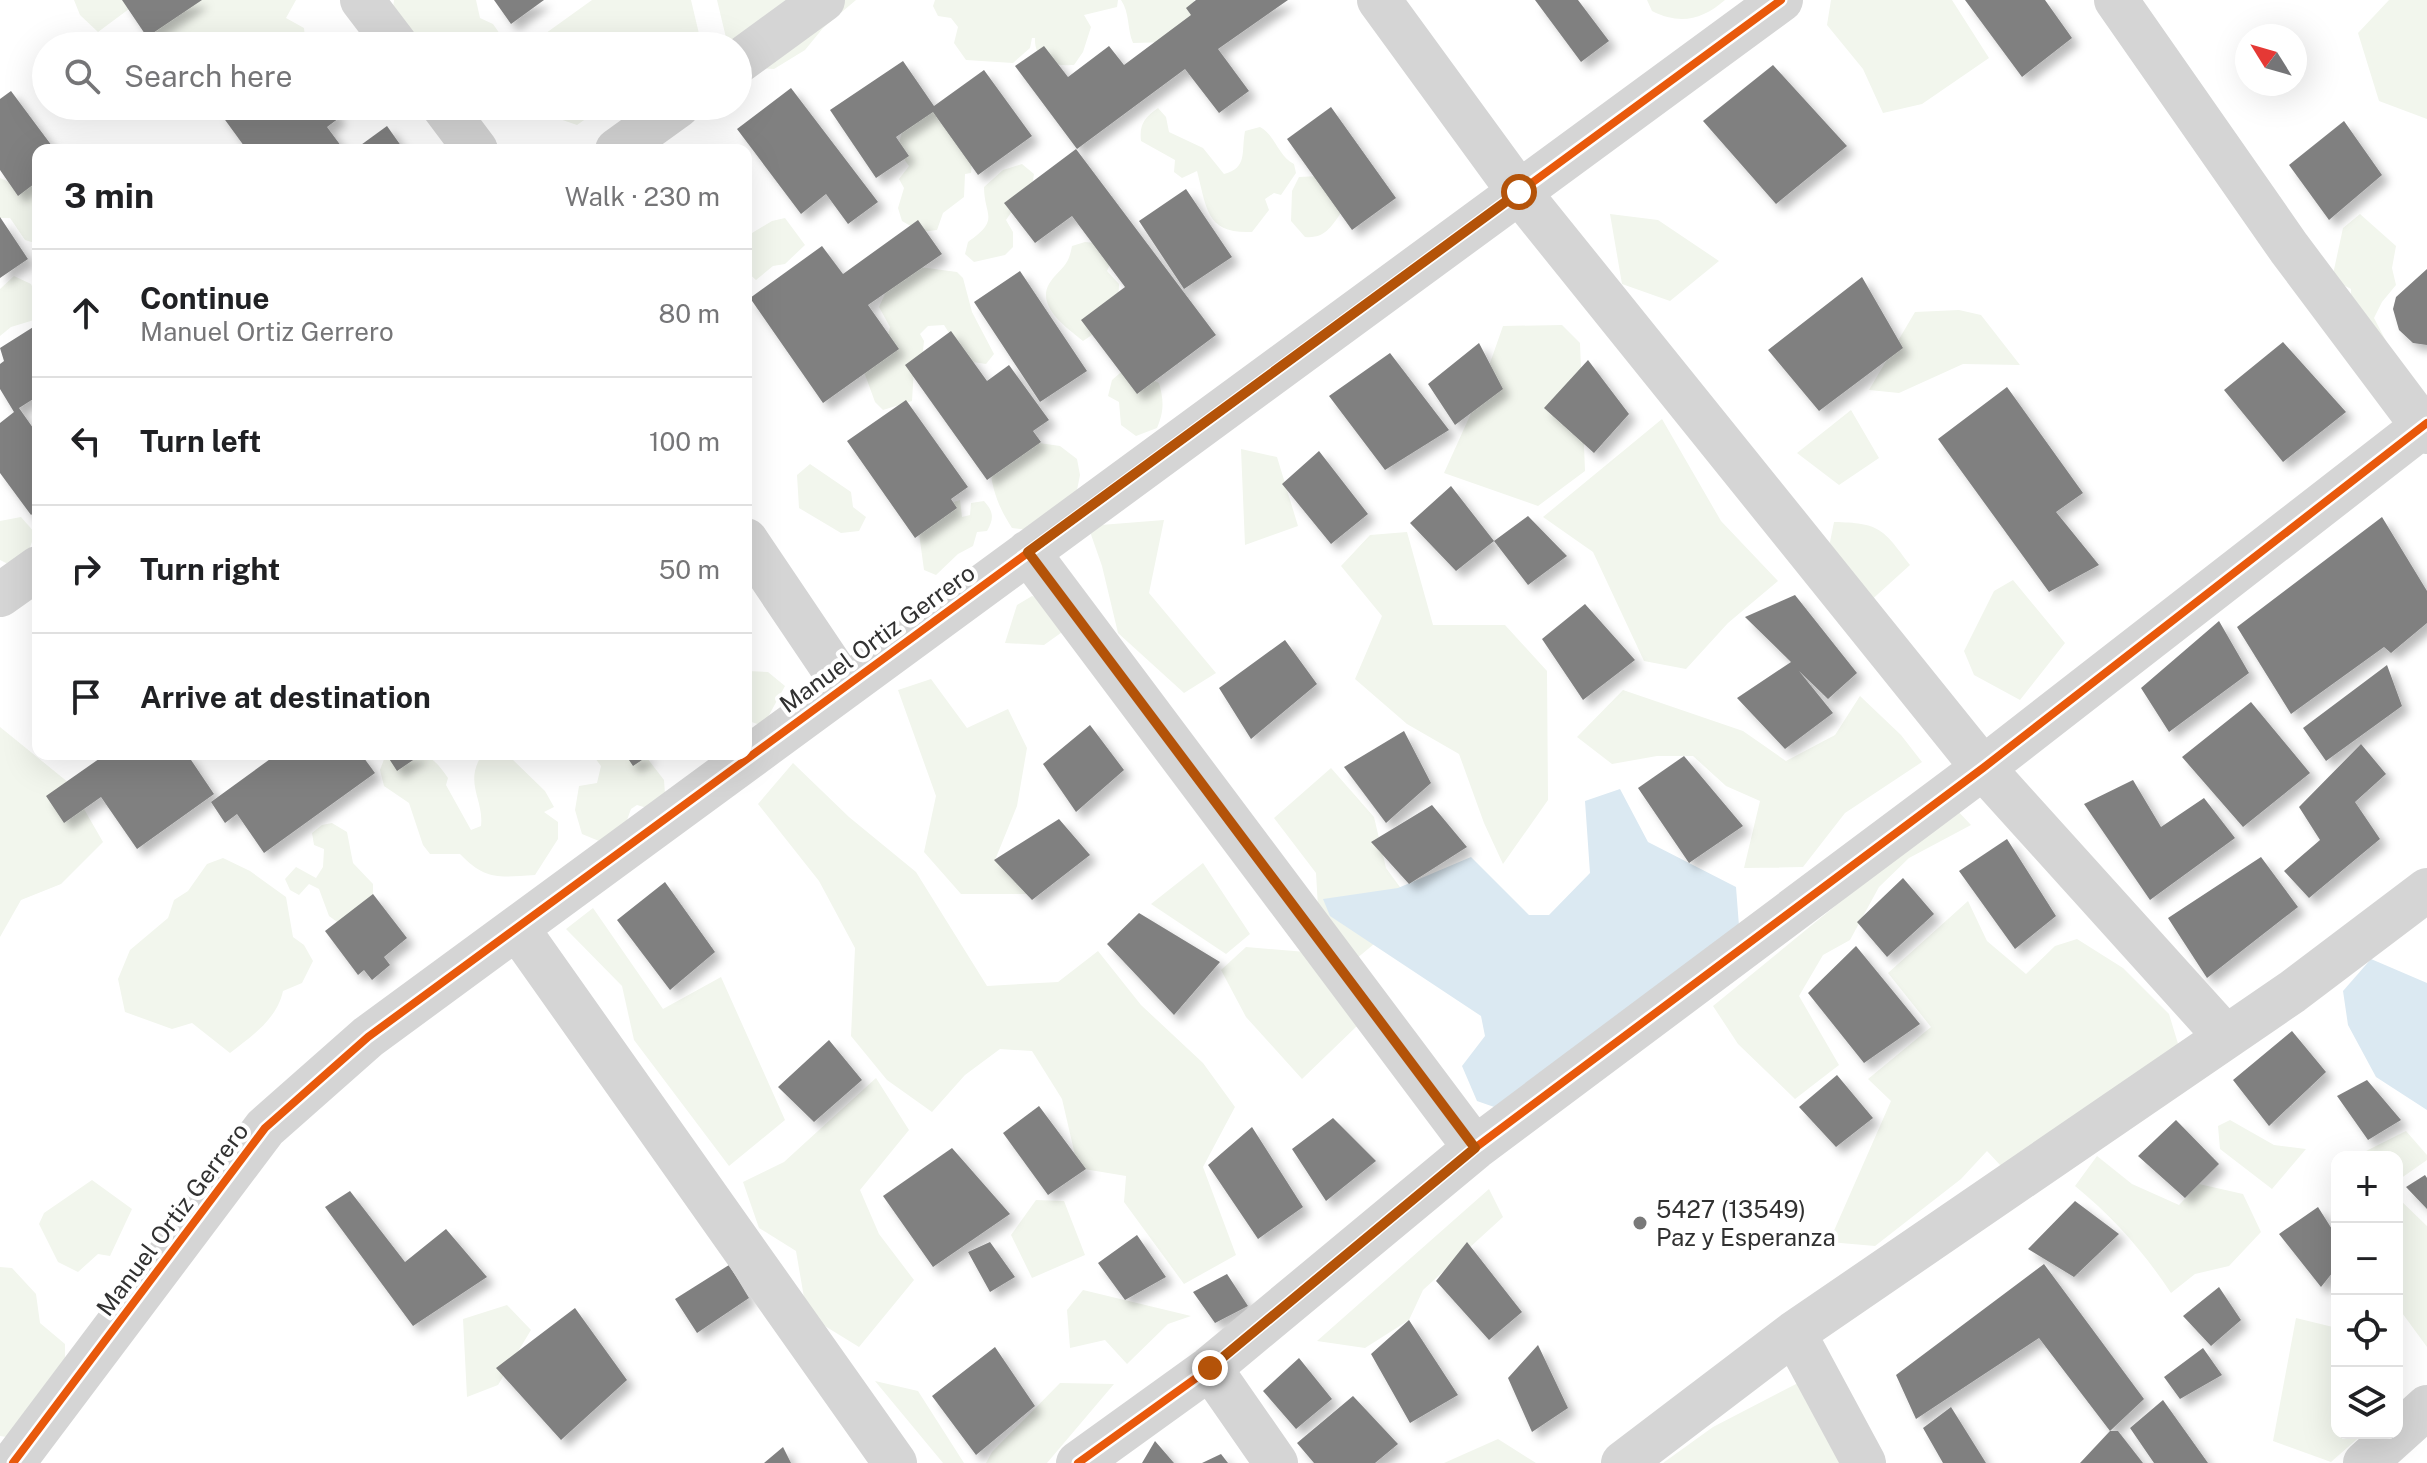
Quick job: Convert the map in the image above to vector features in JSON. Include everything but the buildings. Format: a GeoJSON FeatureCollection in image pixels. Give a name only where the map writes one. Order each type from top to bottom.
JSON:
{"type":"FeatureCollection","features":[{"type":"Feature","properties":{"kind":"street"},"geometry":{"type":"LineString","coordinates":[[362,0],[386,32]]}},
{"type":"Feature","properties":{"kind":"street"},"geometry":{"type":"LineString","coordinates":[[752,52],[823,0]]}},
{"type":"Feature","properties":{"kind":"street"},"geometry":{"type":"LineString","coordinates":[[1379,0],[1519,192],[1983,768],[2226,1037]]}},
{"type":"Feature","properties":{"kind":"street","name":"Manuel Ortiz Gerrero"},"geometry":{"type":"LineString","coordinates":[[752,755],[1781,0]]}},
{"type":"Feature","properties":{"kind":"street"},"geometry":{"type":"LineString","coordinates":[[1078,1463],[1210,1368],[1475,1148],[1983,768],[2426,427],[2289,248],[2116,0]]}},
{"type":"Feature","properties":{"kind":"street"},"geometry":{"type":"LineString","coordinates":[[454,120],[472,144]]}},
{"type":"Feature","properties":{"kind":"street"},"geometry":{"type":"LineString","coordinates":[[625,144],[659,120]]}},
{"type":"Feature","properties":{"kind":"street"},"geometry":{"type":"LineString","coordinates":[[752,549],[845,687]]}},
{"type":"Feature","properties":{"kind":"street"},"geometry":{"type":"LineString","coordinates":[[1028,552],[1475,1148]]}},
{"type":"Feature","properties":{"kind":"street"},"geometry":{"type":"LineString","coordinates":[[0,595],[32,572]]}},
{"type":"Feature","properties":{"kind":"street","name":"Manuel Ortiz Gerrero"},"geometry":{"type":"LineString","coordinates":[[13,1463],[265,1128],[368,1037],[746,760]]}},
{"type":"Feature","properties":{"kind":"street"},"geometry":{"type":"LineString","coordinates":[[1623,1463],[1794,1333],[2226,1037],[2427,890]]}},
{"type":"Feature","properties":{"kind":"street"},"geometry":{"type":"LineString","coordinates":[[517,928],[895,1463]]}},
{"type":"Feature","properties":{"kind":"street"},"geometry":{"type":"LineString","coordinates":[[1794,1333],[1864,1463]]}},
{"type":"Feature","properties":{"kind":"street"},"geometry":{"type":"LineString","coordinates":[[1210,1368],[1276,1463]]}},
{"type":"Feature","properties":{"kind":"street"},"geometry":{"type":"LineString","coordinates":[[2365,1463],[2427,1407]]}},
{"type":"Feature","properties":{"kind":"shaded area"},"geometry":{"type":"Polygon","coordinates":[[[74,0],[129,0],[133,6],[98,32],[80,15],[74,0]]]}},
{"type":"Feature","properties":{"kind":"shaded area"},"geometry":{"type":"Polygon","coordinates":[[[163,0],[296,0],[286,18],[304,28],[304,32],[154,32],[157,5],[163,0]]]}},
{"type":"Feature","properties":{"kind":"shaded area"},"geometry":{"type":"Polygon","coordinates":[[[394,0],[476,0],[480,18],[493,24],[499,32],[409,32],[393,8],[394,0]]]}},
{"type":"Feature","properties":{"kind":"shaded area"},"geometry":{"type":"Polygon","coordinates":[[[592,0],[691,0],[699,32],[547,32],[592,0]]]}},
{"type":"Feature","properties":{"kind":"shaded area"},"geometry":{"type":"Polygon","coordinates":[[[717,0],[856,0],[823,28],[805,50],[774,69],[752,66],[752,32],[725,32],[717,0]]]}},
{"type":"Feature","properties":{"kind":"shaded area"},"geometry":{"type":"Polygon","coordinates":[[[935,0],[1118,0],[1117,7],[1084,15],[1091,27],[1083,52],[1074,65],[1067,65],[1042,57],[1035,38],[1032,38],[1030,48],[1013,63],[966,60],[954,43],[958,27],[951,18],[938,16],[933,6],[935,0]]]}},
{"type":"Feature","properties":{"kind":"shaded area"},"geometry":{"type":"Polygon","coordinates":[[[1121,0],[1194,0],[1196,11],[1171,42],[1133,43],[1121,0]]]}},
{"type":"Feature","properties":{"kind":"shaded area"},"geometry":{"type":"Polygon","coordinates":[[[1647,0],[1725,0],[1699,16],[1681,19],[1652,11],[1647,0]]]}},
{"type":"Feature","properties":{"kind":"shaded area"},"geometry":{"type":"Polygon","coordinates":[[[1831,0],[1952,0],[1989,58],[1922,104],[1883,113],[1863,69],[1827,25],[1831,0]]]}},
{"type":"Feature","properties":{"kind":"shaded area"},"geometry":{"type":"Polygon","coordinates":[[[2389,0],[2427,0],[2427,119],[2379,101],[2358,33],[2389,0]]]}},
{"type":"Feature","properties":{"kind":"shaded area"},"geometry":{"type":"Polygon","coordinates":[[[1158,108],[1166,117],[1169,132],[1203,148],[1224,174],[1237,168],[1240,163],[1245,131],[1260,127],[1294,164],[1296,173],[1281,195],[1274,193],[1265,199],[1269,210],[1252,232],[1237,232],[1217,224],[1207,208],[1197,171],[1182,178],[1174,172],[1175,160],[1141,141],[1144,122],[1158,108]]]}},
{"type":"Feature","properties":{"kind":"shaded area"},"geometry":{"type":"Polygon","coordinates":[[[927,109],[953,115],[973,153],[971,173],[965,174],[964,197],[943,213],[937,230],[921,232],[902,221],[898,208],[904,188],[899,179],[909,166],[897,150],[904,125],[927,109]]]}},
{"type":"Feature","properties":{"kind":"shaded area"},"geometry":{"type":"Polygon","coordinates":[[[563,120],[584,120],[577,125],[563,120]]]}},
{"type":"Feature","properties":{"kind":"shaded area"},"geometry":{"type":"Polygon","coordinates":[[[1022,164],[1034,174],[1031,193],[1019,201],[1006,220],[1013,232],[1013,247],[1005,255],[974,262],[965,254],[968,242],[988,222],[984,187],[1003,170],[1022,164]]]}},
{"type":"Feature","properties":{"kind":"shaded area"},"geometry":{"type":"Polygon","coordinates":[[[1319,176],[1343,210],[1323,233],[1305,237],[1291,221],[1292,191],[1299,177],[1319,176]]]}},
{"type":"Feature","properties":{"kind":"shaded area"},"geometry":{"type":"Polygon","coordinates":[[[0,178],[23,188],[32,182],[32,242],[25,240],[10,218],[0,218],[0,178]]]}},
{"type":"Feature","properties":{"kind":"shaded area"},"geometry":{"type":"Polygon","coordinates":[[[1610,214],[1658,220],[1719,261],[1670,301],[1622,284],[1610,214]]]}},
{"type":"Feature","properties":{"kind":"shaded area"},"geometry":{"type":"Polygon","coordinates":[[[2360,214],[2396,246],[2392,268],[2396,285],[2374,318],[2386,341],[2350,324],[2351,289],[2332,279],[2343,228],[2360,214]]]}},
{"type":"Feature","properties":{"kind":"shaded area"},"geometry":{"type":"Polygon","coordinates":[[[785,218],[805,245],[785,264],[773,266],[756,280],[752,276],[752,233],[772,221],[785,218]]]}},
{"type":"Feature","properties":{"kind":"shaded area"},"geometry":{"type":"Polygon","coordinates":[[[1085,242],[1098,243],[1114,255],[1107,271],[1119,284],[1117,303],[1110,317],[1083,341],[1056,317],[1050,309],[1046,293],[1049,284],[1066,264],[1072,246],[1085,242]]]}},
{"type":"Feature","properties":{"kind":"shaded area"},"geometry":{"type":"Polygon","coordinates":[[[912,266],[957,272],[963,278],[972,312],[994,354],[986,364],[967,361],[944,325],[928,326],[920,334],[924,341],[922,360],[914,368],[912,401],[883,410],[875,402],[863,369],[883,354],[890,327],[879,307],[889,285],[912,266]]]}},
{"type":"Feature","properties":{"kind":"shaded area"},"geometry":{"type":"Polygon","coordinates":[[[14,276],[32,286],[32,321],[11,327],[0,336],[0,289],[14,276]]]}},
{"type":"Feature","properties":{"kind":"shaded area"},"geometry":{"type":"Polygon","coordinates":[[[1959,310],[1981,315],[2020,365],[1963,364],[1899,393],[1869,390],[1915,312],[1959,310]]]}},
{"type":"Feature","properties":{"kind":"shaded area"},"geometry":{"type":"Polygon","coordinates":[[[1562,325],[1580,343],[1585,471],[1538,506],[1444,473],[1477,400],[1503,326],[1562,325]]]}},
{"type":"Feature","properties":{"kind":"shaded area"},"geometry":{"type":"Polygon","coordinates":[[[1127,367],[1159,383],[1162,395],[1157,428],[1136,436],[1121,425],[1119,402],[1108,396],[1112,380],[1127,367]]]}},
{"type":"Feature","properties":{"kind":"shaded area"},"geometry":{"type":"Polygon","coordinates":[[[1851,410],[1879,458],[1839,485],[1797,453],[1851,410]]]}},
{"type":"Feature","properties":{"kind":"shaded area"},"geometry":{"type":"Polygon","coordinates":[[[1662,419],[1721,521],[1778,581],[1728,623],[1686,669],[1644,661],[1593,552],[1543,517],[1662,419]]]}},
{"type":"Feature","properties":{"kind":"shaded area"},"geometry":{"type":"Polygon","coordinates":[[[1019,440],[1060,446],[1077,459],[1080,475],[1075,500],[1029,530],[1012,528],[997,500],[990,469],[1019,440]]]}},
{"type":"Feature","properties":{"kind":"shaded area"},"geometry":{"type":"Polygon","coordinates":[[[1241,449],[1277,457],[1298,526],[1245,545],[1241,449]]]}},
{"type":"Feature","properties":{"kind":"shaded area"},"geometry":{"type":"Polygon","coordinates":[[[810,464],[851,492],[853,507],[866,517],[859,531],[841,533],[799,508],[797,475],[810,464]]]}},
{"type":"Feature","properties":{"kind":"shaded area"},"geometry":{"type":"Polygon","coordinates":[[[960,500],[962,517],[970,515],[971,503],[984,501],[991,512],[991,523],[987,531],[977,532],[973,546],[958,554],[936,575],[924,570],[918,526],[941,506],[960,500]]]}},
{"type":"Feature","properties":{"kind":"shaded area"},"geometry":{"type":"Polygon","coordinates":[[[21,517],[32,530],[32,542],[26,559],[14,567],[0,560],[0,521],[21,517]]]}},
{"type":"Feature","properties":{"kind":"shaded area"},"geometry":{"type":"Polygon","coordinates":[[[1164,520],[1149,593],[1216,673],[1184,693],[1118,633],[1102,566],[1088,526],[1164,520]]]}},
{"type":"Feature","properties":{"kind":"shaded area"},"geometry":{"type":"Polygon","coordinates":[[[1834,522],[1861,524],[1879,530],[1910,565],[1867,604],[1824,572],[1834,522]]]}},
{"type":"Feature","properties":{"kind":"shaded area"},"geometry":{"type":"Polygon","coordinates":[[[1407,532],[1433,625],[1505,625],[1547,671],[1548,800],[1503,864],[1484,823],[1459,754],[1407,724],[1355,679],[1382,616],[1341,566],[1370,535],[1407,532]]]}},
{"type":"Feature","properties":{"kind":"shaded area"},"geometry":{"type":"Polygon","coordinates":[[[2013,580],[2065,643],[2020,700],[1974,675],[1964,651],[1994,591],[2013,580]]]}},
{"type":"Feature","properties":{"kind":"shaded area"},"geometry":{"type":"Polygon","coordinates":[[[1032,596],[1056,604],[1065,630],[1044,645],[1005,643],[1017,605],[1032,596]]]}},
{"type":"Feature","properties":{"kind":"shaded area"},"geometry":{"type":"Polygon","coordinates":[[[752,671],[768,672],[785,686],[763,726],[752,722],[752,671]]]}},
{"type":"Feature","properties":{"kind":"shaded area"},"geometry":{"type":"Polygon","coordinates":[[[931,679],[967,728],[1008,709],[1027,748],[1017,806],[995,860],[1027,894],[961,894],[924,852],[936,796],[898,690],[931,679]]]}},
{"type":"Feature","properties":{"kind":"shaded area"},"geometry":{"type":"Polygon","coordinates":[[[1623,690],[1743,731],[1786,761],[1835,735],[1860,696],[1901,735],[1922,762],[1845,813],[1803,867],[1744,868],[1760,801],[1726,786],[1693,756],[1657,756],[1612,764],[1577,737],[1623,690]]]}},
{"type":"Feature","properties":{"kind":"shaded area"},"geometry":{"type":"Polygon","coordinates":[[[0,727],[32,753],[32,760],[41,760],[69,783],[103,842],[61,884],[21,900],[0,937],[0,727]]]}},
{"type":"Feature","properties":{"kind":"shaded area"},"geometry":{"type":"Polygon","coordinates":[[[384,760],[433,760],[448,778],[446,785],[471,830],[481,826],[474,777],[479,760],[513,760],[545,791],[554,807],[544,812],[558,822],[558,839],[535,875],[494,875],[478,869],[460,854],[430,854],[423,845],[409,803],[384,786],[380,770],[384,760]]]}},
{"type":"Feature","properties":{"kind":"shaded area"},"geometry":{"type":"Polygon","coordinates":[[[596,760],[649,760],[664,780],[665,794],[647,808],[637,805],[631,809],[623,831],[599,841],[582,834],[575,810],[579,786],[597,783],[601,766],[596,760]]]}},
{"type":"Feature","properties":{"kind":"shaded area"},"geometry":{"type":"Polygon","coordinates":[[[793,763],[849,817],[916,872],[987,986],[1058,982],[1098,951],[1141,1005],[1203,1063],[1235,1107],[1203,1167],[1236,1255],[1184,1284],[1124,1202],[1126,1176],[1078,1168],[1062,1099],[1032,1051],[1000,1049],[965,1075],[932,1112],[887,1080],[851,1036],[855,948],[819,881],[758,804],[793,763]]]}},
{"type":"Feature","properties":{"kind":"shaded area"},"geometry":{"type":"Polygon","coordinates":[[[1331,768],[1374,817],[1386,868],[1416,909],[1356,959],[1318,907],[1316,873],[1274,818],[1331,768]]]}},
{"type":"Feature","properties":{"kind":"shaded area"},"geometry":{"type":"Polygon","coordinates":[[[1620,789],[1648,842],[1736,887],[1739,926],[1497,1108],[1477,1101],[1462,1066],[1485,1036],[1481,1016],[1330,916],[1323,899],[1398,888],[1471,857],[1529,915],[1549,915],[1590,873],[1585,801],[1620,789]]]}},
{"type":"Feature","properties":{"kind":"shaded area"},"geometry":{"type":"Polygon","coordinates":[[[1955,808],[1971,825],[1909,858],[1879,887],[1850,940],[1823,955],[1799,996],[1839,1065],[1795,1099],[1738,1044],[1713,1006],[1955,808]]]}},
{"type":"Feature","properties":{"kind":"shaded area"},"geometry":{"type":"Polygon","coordinates":[[[332,823],[347,832],[353,863],[373,884],[373,902],[344,927],[329,916],[319,889],[309,884],[299,895],[290,890],[285,879],[296,867],[316,878],[323,867],[324,849],[314,845],[312,833],[322,825],[332,823]]]}},
{"type":"Feature","properties":{"kind":"shaded area"},"geometry":{"type":"Polygon","coordinates":[[[223,858],[250,871],[286,897],[293,937],[304,945],[313,961],[302,983],[283,991],[269,1018],[230,1053],[192,1023],[172,1029],[125,1012],[118,979],[130,950],[168,918],[174,900],[188,891],[207,864],[223,858]]]}},
{"type":"Feature","properties":{"kind":"shaded area"},"geometry":{"type":"Polygon","coordinates":[[[1203,863],[1250,934],[1226,954],[1151,904],[1203,863]]]}},
{"type":"Feature","properties":{"kind":"shaded area"},"geometry":{"type":"Polygon","coordinates":[[[1968,901],[1987,941],[2026,974],[2055,946],[2077,939],[2123,968],[2169,1014],[2179,1047],[2014,1180],[1987,1151],[1961,1179],[1875,1246],[1829,1242],[1891,1101],[1868,1079],[1931,1027],[1888,973],[1968,901]]]}},
{"type":"Feature","properties":{"kind":"shaded area"},"geometry":{"type":"Polygon","coordinates":[[[593,908],[663,1009],[721,977],[785,1120],[729,1166],[634,1040],[622,986],[566,929],[593,908]]]}},
{"type":"Feature","properties":{"kind":"shaded area"},"geometry":{"type":"Polygon","coordinates":[[[1246,947],[1318,953],[1357,1026],[1302,1079],[1246,1017],[1221,970],[1246,947]]]}},
{"type":"Feature","properties":{"kind":"shaded area"},"geometry":{"type":"Polygon","coordinates":[[[2371,959],[2427,983],[2427,1110],[2376,1077],[2348,1025],[2343,991],[2371,959]]]}},
{"type":"Feature","properties":{"kind":"shaded area"},"geometry":{"type":"Polygon","coordinates":[[[876,1078],[909,1130],[860,1190],[879,1234],[914,1280],[859,1347],[807,1315],[796,1251],[759,1228],[743,1182],[784,1162],[876,1078]]]}},
{"type":"Feature","properties":{"kind":"shaded area"},"geometry":{"type":"Polygon","coordinates":[[[2230,1120],[2274,1145],[2306,1149],[2272,1189],[2220,1149],[2218,1126],[2230,1120]]]}},
{"type":"Feature","properties":{"kind":"shaded area"},"geometry":{"type":"Polygon","coordinates":[[[2406,1131],[2427,1155],[2427,1160],[2403,1177],[2403,1151],[2366,1151],[2406,1131]]]}},
{"type":"Feature","properties":{"kind":"shaded area"},"geometry":{"type":"Polygon","coordinates":[[[2097,1156],[2132,1184],[2179,1205],[2199,1184],[2243,1194],[2261,1232],[2229,1266],[2195,1274],[2171,1293],[2127,1236],[2075,1186],[2097,1156]]]}},
{"type":"Feature","properties":{"kind":"shaded area"},"geometry":{"type":"Polygon","coordinates":[[[92,1180],[132,1209],[110,1256],[98,1254],[78,1272],[58,1262],[39,1224],[44,1213],[92,1180]]]}},
{"type":"Feature","properties":{"kind":"shaded area"},"geometry":{"type":"Polygon","coordinates":[[[1489,1189],[1503,1217],[1423,1290],[1409,1320],[1365,1348],[1317,1341],[1489,1189]]]}},
{"type":"Feature","properties":{"kind":"shaded area"},"geometry":{"type":"Polygon","coordinates":[[[1036,1200],[1064,1201],[1085,1255],[1032,1278],[1011,1235],[1036,1200]]]}},
{"type":"Feature","properties":{"kind":"shaded area"},"geometry":{"type":"Polygon","coordinates":[[[2403,1203],[2427,1226],[2427,1347],[2403,1314],[2403,1203]]]}},
{"type":"Feature","properties":{"kind":"shaded area"},"geometry":{"type":"Polygon","coordinates":[[[0,1267],[12,1268],[36,1294],[40,1323],[65,1344],[65,1388],[7,1437],[0,1436],[0,1267]]]}},
{"type":"Feature","properties":{"kind":"shaded area"},"geometry":{"type":"Polygon","coordinates":[[[1083,1290],[1191,1316],[1168,1324],[1127,1364],[1105,1340],[1070,1348],[1067,1310],[1083,1290]]]}},
{"type":"Feature","properties":{"kind":"shaded area"},"geometry":{"type":"Polygon","coordinates":[[[507,1305],[531,1330],[498,1385],[467,1397],[463,1319],[507,1305]]]}},
{"type":"Feature","properties":{"kind":"shaded area"},"geometry":{"type":"Polygon","coordinates":[[[2296,1318],[2331,1327],[2331,1439],[2357,1439],[2331,1462],[2273,1441],[2296,1318]]]}},
{"type":"Feature","properties":{"kind":"shaded area"},"geometry":{"type":"Polygon","coordinates":[[[875,1381],[918,1391],[964,1463],[943,1463],[875,1381]]]}},
{"type":"Feature","properties":{"kind":"shaded area"},"geometry":{"type":"Polygon","coordinates":[[[1060,1383],[1114,1384],[1047,1463],[986,1463],[992,1452],[1060,1383]]]}},
{"type":"Feature","properties":{"kind":"shaded area"},"geometry":{"type":"Polygon","coordinates":[[[1798,1383],[1848,1463],[1663,1463],[1713,1427],[1798,1383]]]}},
{"type":"Feature","properties":{"kind":"shaded area"},"geometry":{"type":"Polygon","coordinates":[[[1498,1439],[1536,1463],[1444,1463],[1498,1439]]]}},
{"type":"Feature","properties":{"kind":"cycle path"},"geometry":{"type":"LineString","coordinates":[[752,755],[1781,0]]}},
{"type":"Feature","properties":{"kind":"cycle path"},"geometry":{"type":"LineString","coordinates":[[1078,1463],[1210,1368],[1475,1148],[1983,768],[2427,423]]}},
{"type":"Feature","properties":{"kind":"cycle path"},"geometry":{"type":"LineString","coordinates":[[13,1463],[265,1128],[368,1037],[745,760]]}},
{"type":"Feature","properties":{"kind":"place","name":"5427 (13549) Paz y Esperanza"},"geometry":{"type":"Point","coordinates":[1640,1223]}},
{"type":"Feature","properties":{"kind":"route"},"geometry":{"type":"LineString","coordinates":[[1210,1368],[1475,1148],[1028,552],[1519,192]]}}]}
